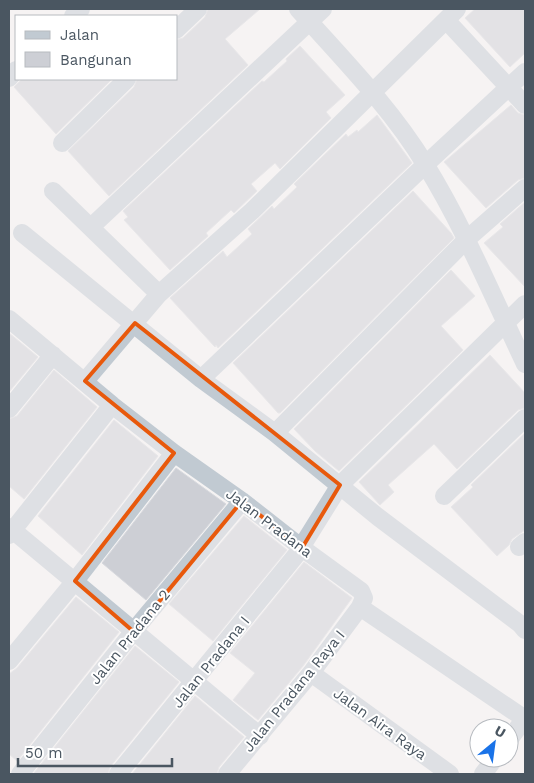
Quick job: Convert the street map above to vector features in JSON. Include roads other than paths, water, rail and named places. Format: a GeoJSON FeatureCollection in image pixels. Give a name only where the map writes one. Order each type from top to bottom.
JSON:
{"type":"FeatureCollection","features":[{"type":"Feature","properties":{"kind":"street"},"geometry":{"type":"LineString","coordinates":[[178,28],[198,9]]}},
{"type":"Feature","properties":{"kind":"street"},"geometry":{"type":"LineString","coordinates":[[91,227],[304,15],[323,9]]}},
{"type":"Feature","properties":{"kind":"street"},"geometry":{"type":"LineString","coordinates":[[84,381],[159,294],[252,210],[451,14],[525,105]]}},
{"type":"Feature","properties":{"kind":"street"},"geometry":{"type":"LineString","coordinates":[[304,15],[403,131],[426,164],[467,239],[525,364]]}},
{"type":"Feature","properties":{"kind":"street"},"geometry":{"type":"LineString","coordinates":[[201,379],[525,72]]}},
{"type":"Feature","properties":{"kind":"street"},"geometry":{"type":"LineString","coordinates":[[62,143],[126,80]]}},
{"type":"Feature","properties":{"kind":"street"},"geometry":{"type":"LineString","coordinates":[[275,434],[467,239],[525,188]]}},
{"type":"Feature","properties":{"kind":"street"},"geometry":{"type":"LineString","coordinates":[[53,191],[159,294]]}},
{"type":"Feature","properties":{"kind":"street"},"geometry":{"type":"LineString","coordinates":[[22,233],[135,323],[201,379],[275,434],[378,517],[520,624],[525,630]]}},
{"type":"Feature","properties":{"kind":"street","name":"Jalan Pradana I"},"geometry":{"type":"LineString","coordinates":[[118,774],[302,548],[340,486],[525,304]]}},
{"type":"Feature","properties":{"kind":"street","name":"Jalan Pradana"},"geometry":{"type":"LineString","coordinates":[[9,319],[174,453],[242,501],[361,591],[364,598],[360,607]]}},
{"type":"Feature","properties":{"kind":"street"},"geometry":{"type":"LineString","coordinates":[[9,409],[53,355]]}},
{"type":"Feature","properties":{"kind":"street"},"geometry":{"type":"LineString","coordinates":[[112,404],[10,531],[75,581],[260,736]]}},
{"type":"Feature","properties":{"kind":"street"},"geometry":{"type":"LineString","coordinates":[[444,496],[525,418]]}},
{"type":"Feature","properties":{"kind":"street"},"geometry":{"type":"LineString","coordinates":[[9,661],[75,581],[174,453]]}},
{"type":"Feature","properties":{"kind":"street","name":"Jalan Pradana 2"},"geometry":{"type":"LineString","coordinates":[[20,774],[242,501]]}},
{"type":"Feature","properties":{"kind":"street"},"geometry":{"type":"LineString","coordinates":[[360,607],[525,718]]}},
{"type":"Feature","properties":{"kind":"street","name":"Jalan Pradana Raya I"},"geometry":{"type":"LineString","coordinates":[[227,774],[311,673],[360,607]]}},
{"type":"Feature","properties":{"kind":"street","name":"Jalan Aira Raya"},"geometry":{"type":"LineString","coordinates":[[311,673],[450,774]]}}]}
